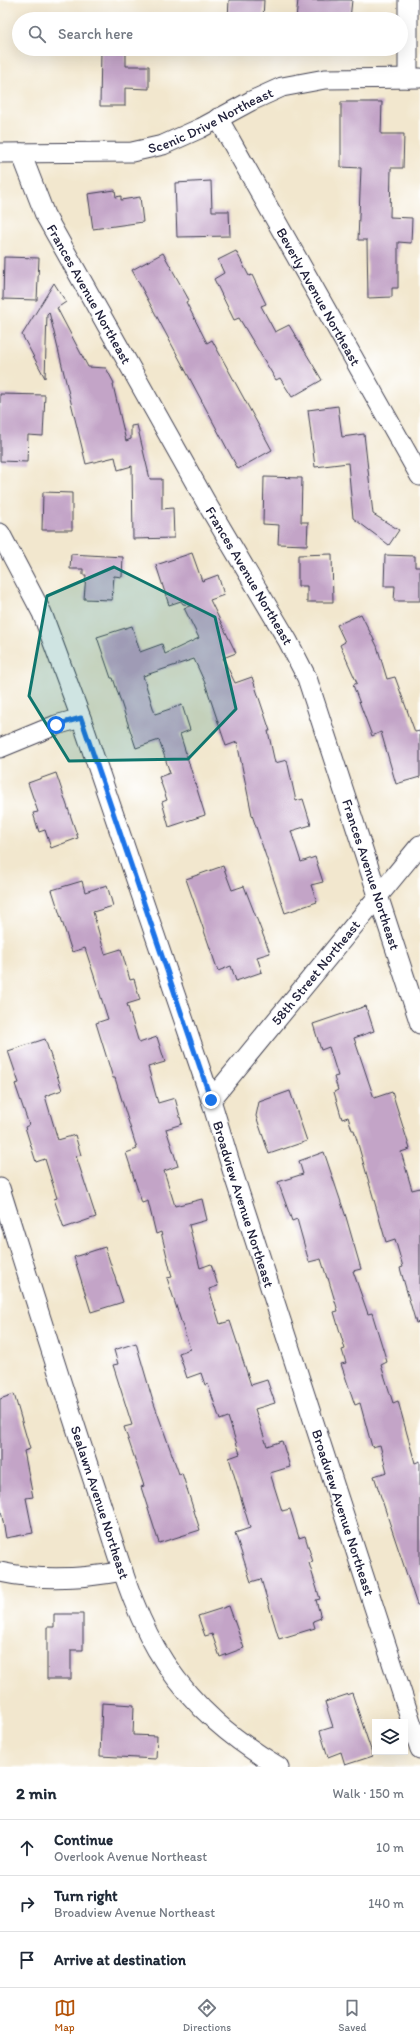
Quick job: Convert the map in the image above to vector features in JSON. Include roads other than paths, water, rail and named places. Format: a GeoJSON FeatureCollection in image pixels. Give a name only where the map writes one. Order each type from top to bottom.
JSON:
{"type":"FeatureCollection","features":[{"type":"Feature","properties":{"kind":"street"},"geometry":{"type":"LineString","coordinates":[[408,0],[414,78]]}},
{"type":"Feature","properties":{"kind":"street","name":"Scenic Drive Northeast"},"geometry":{"type":"LineString","coordinates":[[0,153],[132,152],[163,145],[201,128],[270,92],[325,79],[414,78]]}},
{"type":"Feature","properties":{"kind":"street","name":"Beverly Avenue Northeast"},"geometry":{"type":"LineString","coordinates":[[218,118],[420,476]]}},
{"type":"Feature","properties":{"kind":"street","name":"Frances Avenue Northeast"},"geometry":{"type":"LineString","coordinates":[[21,153],[45,215],[207,504],[288,641],[307,678],[420,1024]]}},
{"type":"Feature","properties":{"kind":"street","name":"Broadview Avenue Northeast"},"geometry":{"type":"LineString","coordinates":[[0,532],[42,613],[81,718],[211,1100],[234,1176],[420,1749]]}},
{"type":"Feature","properties":{"kind":"street"},"geometry":{"type":"LineString","coordinates":[[0,748],[56,725],[81,718]]}},
{"type":"Feature","properties":{"kind":"street","name":"58th Street Northeast"},"geometry":{"type":"LineString","coordinates":[[211,1100],[420,845]]}},
{"type":"Feature","properties":{"kind":"street","name":"Sealawn Avenue Northeast"},"geometry":{"type":"LineString","coordinates":[[0,1188],[72,1418],[123,1571],[142,1621],[165,1663],[187,1693],[209,1717],[234,1739],[279,1767]]}},
{"type":"Feature","properties":{"kind":"street"},"geometry":{"type":"LineString","coordinates":[[0,1572],[39,1577],[72,1579],[123,1571]]}}]}
